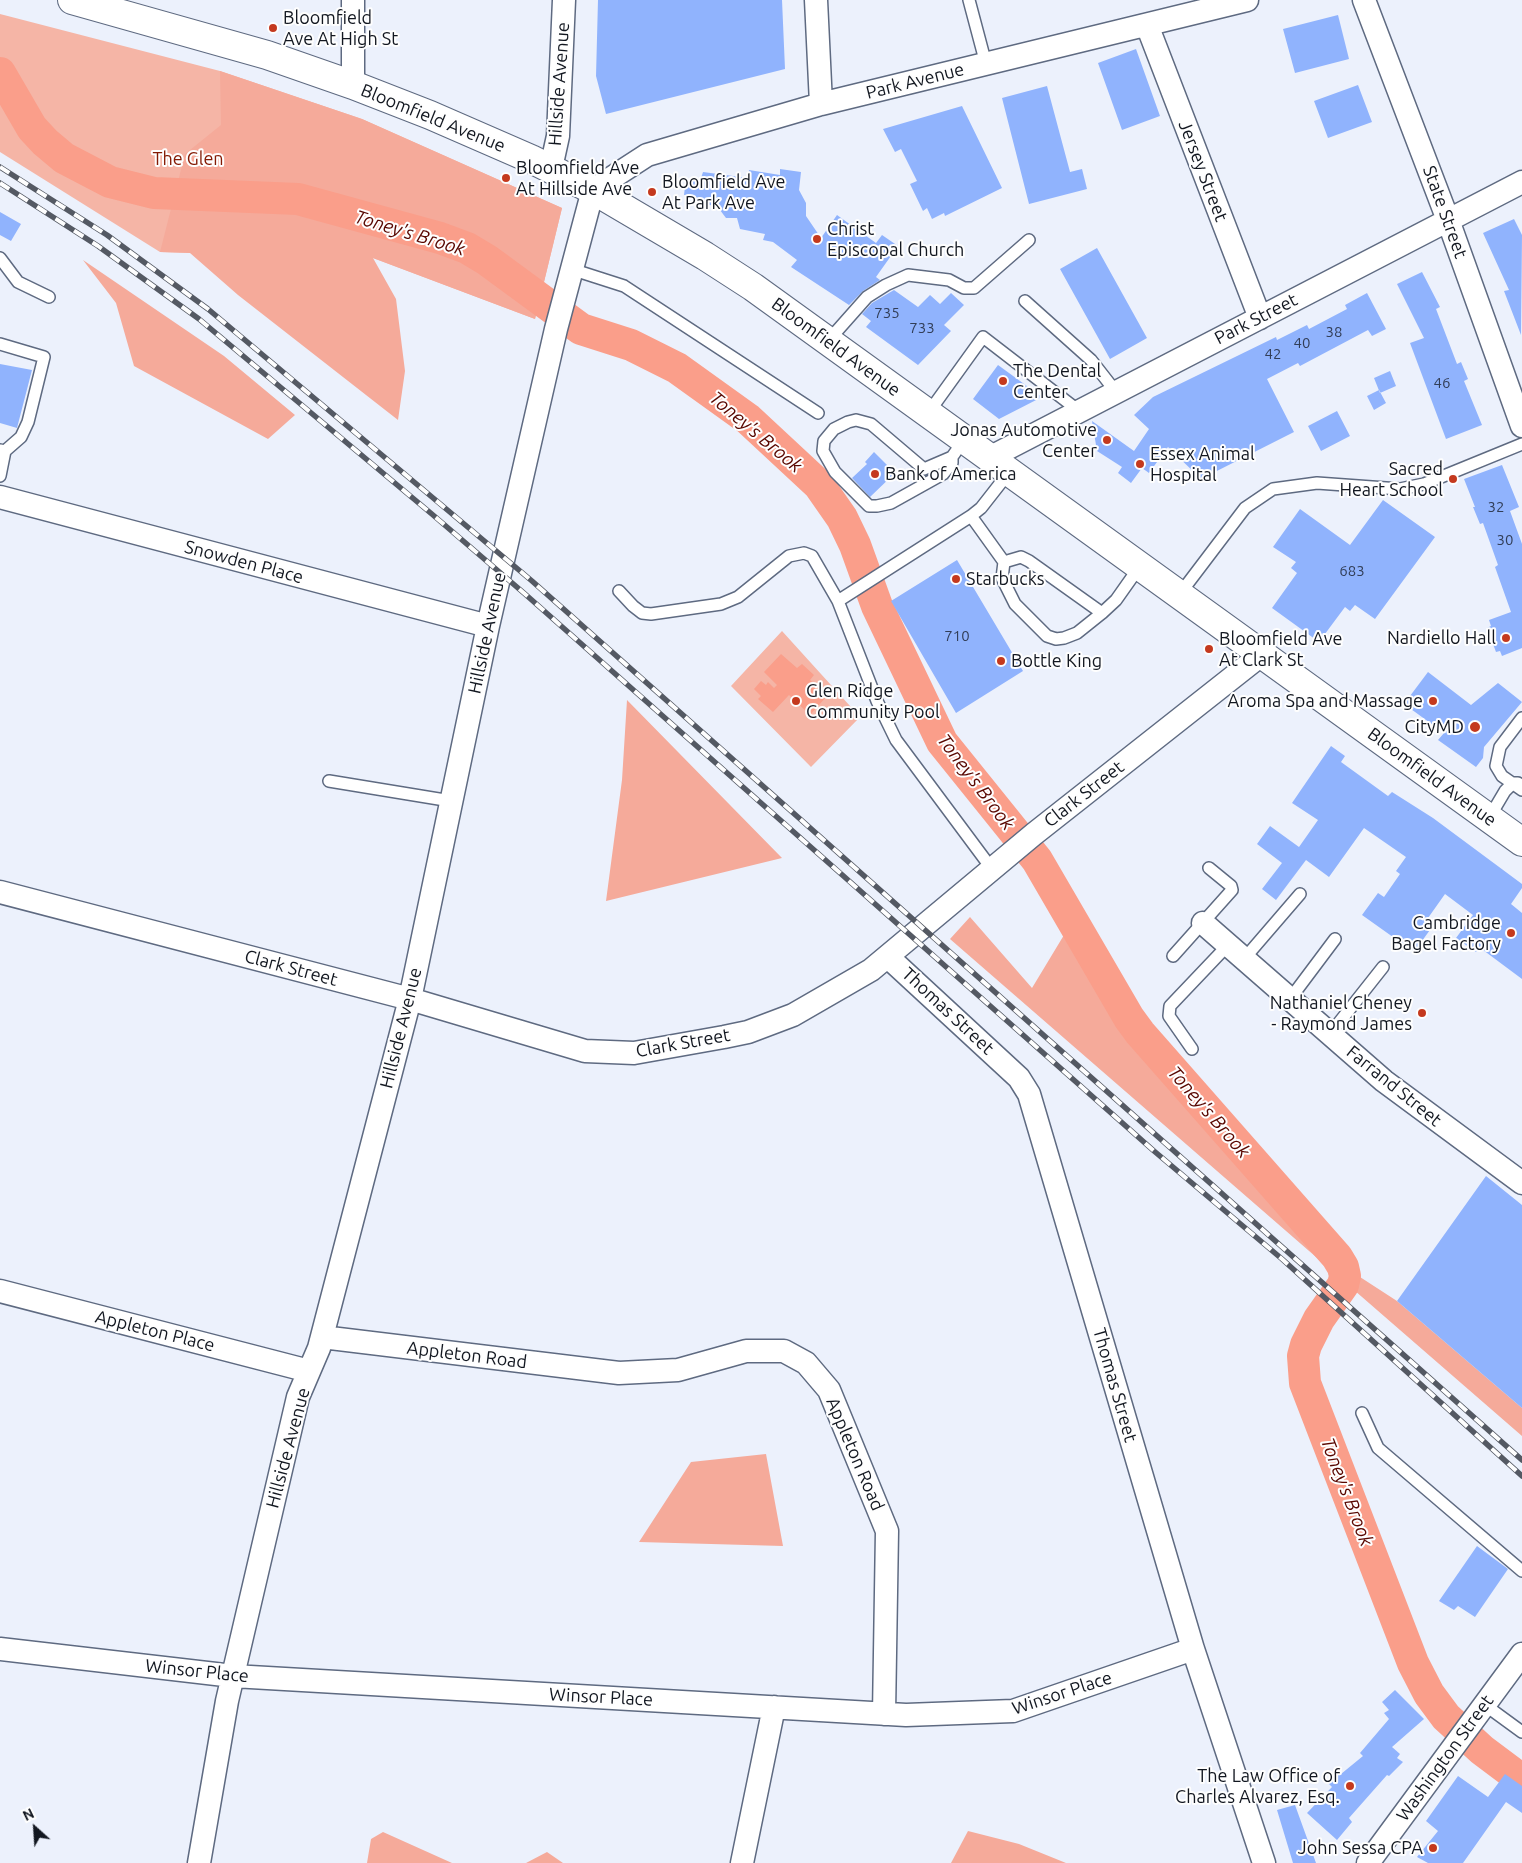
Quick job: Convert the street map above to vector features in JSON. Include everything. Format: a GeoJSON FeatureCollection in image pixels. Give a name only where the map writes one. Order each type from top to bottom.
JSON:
{"type":"FeatureCollection","features":[{"type":"Feature","properties":{"kind":"main road","name":"Bloomfield Avenue"},"geometry":{"type":"LineString","coordinates":[[72,0],[267,55],[353,85],[430,115],[551,168],[593,190],[705,256],[828,340],[929,412],[958,447],[1001,464],[1261,655],[1522,842]]}},
{"type":"Feature","properties":{"kind":"street"},"geometry":{"type":"LineString","coordinates":[[353,85],[354,0]]}},
{"type":"Feature","properties":{"kind":"street","name":"Hillside Avenue"},"geometry":{"type":"LineString","coordinates":[[551,168],[558,136],[564,0]]}},
{"type":"Feature","properties":{"kind":"street"},"geometry":{"type":"LineString","coordinates":[[816,0],[821,104]]}},
{"type":"Feature","properties":{"kind":"street","name":"Park Avenue"},"geometry":{"type":"LineString","coordinates":[[593,190],[647,155],[821,104],[1148,25],[1182,12],[1247,0]]}},
{"type":"Feature","properties":{"kind":"street","name":"State Street"},"geometry":{"type":"LineString","coordinates":[[1364,0],[1448,220],[1522,426]]}},
{"type":"Feature","properties":{"kind":"street","name":"Jersey Street"},"geometry":{"type":"LineString","coordinates":[[1148,25],[1260,318]]}},
{"type":"Feature","properties":{"kind":"street","name":"Park Street"},"geometry":{"type":"LineString","coordinates":[[1001,464],[1079,411],[1522,182]]}},
{"type":"Feature","properties":{"kind":"street","name":"Hillside Avenue"},"geometry":{"type":"LineString","coordinates":[[199,1863],[233,1676],[298,1397],[322,1337],[410,999],[488,626],[556,329],[593,190]]}},
{"type":"Feature","properties":{"kind":"street","name":"Snowden Place"},"geometry":{"type":"LineString","coordinates":[[0,497],[488,626]]}},
{"type":"Feature","properties":{"kind":"street","name":"Clark Street"},"geometry":{"type":"LineString","coordinates":[[0,892],[410,999],[585,1050],[634,1052],[724,1037],[770,1024],[793,1015],[840,990],[888,957],[1013,851],[1261,655]]}},
{"type":"Feature","properties":{"kind":"street","name":"Farrand Street"},"geometry":{"type":"LineString","coordinates":[[1203,924],[1398,1092],[1522,1183]]}},
{"type":"Feature","properties":{"kind":"street","name":"Thomas Street"},"geometry":{"type":"LineString","coordinates":[[888,957],[1020,1078],[1029,1094],[1193,1649],[1264,1863]]}},
{"type":"Feature","properties":{"kind":"street","name":"Appleton Place"},"geometry":{"type":"LineString","coordinates":[[0,1291],[309,1371]]}},
{"type":"Feature","properties":{"kind":"street","name":"Appleton Road"},"geometry":{"type":"LineString","coordinates":[[322,1337],[619,1373],[678,1370],[746,1350],[784,1351],[806,1363],[829,1390],[888,1532],[884,1714]]}},
{"type":"Feature","properties":{"kind":"street","name":"Winsor Place"},"geometry":{"type":"LineString","coordinates":[[0,1649],[233,1676],[906,1715],[1013,1711],[1193,1649]]}},
{"type":"Feature","properties":{"kind":"street","name":"Washington Street"},"geometry":{"type":"LineString","coordinates":[[1368,1863],[1522,1654]]}},
{"type":"Feature","properties":{"kind":"street"},"geometry":{"type":"LineString","coordinates":[[742,1863],[774,1707]]}},
{"type":"Feature","properties":{"kind":"lane"},"geometry":{"type":"LineString","coordinates":[[968,0],[986,64]]}},
{"type":"Feature","properties":{"kind":"lane"},"geometry":{"type":"LineString","coordinates":[[828,340],[867,296],[886,285],[908,275],[949,280],[964,288],[974,288],[1029,240]]}},
{"type":"Feature","properties":{"kind":"lane"},"geometry":{"type":"LineString","coordinates":[[0,258],[18,282],[49,296]]}},
{"type":"Feature","properties":{"kind":"lane"},"geometry":{"type":"LineString","coordinates":[[569,279],[624,286],[818,413]]}},
{"type":"Feature","properties":{"kind":"lane"},"geometry":{"type":"LineString","coordinates":[[1025,301],[1091,360],[1116,392]]}},
{"type":"Feature","properties":{"kind":"lane"},"geometry":{"type":"LineString","coordinates":[[929,412],[983,337],[1079,411]]}},
{"type":"Feature","properties":{"kind":"lane"},"geometry":{"type":"LineString","coordinates":[[0,344],[44,357],[28,422],[21,437],[2,450],[0,476]]}},
{"type":"Feature","properties":{"kind":"lane"},"geometry":{"type":"LineString","coordinates":[[856,420],[871,424],[924,469],[958,447],[952,463],[935,478],[891,503],[869,506],[835,472],[822,451],[824,441],[834,429],[856,420]]}},
{"type":"Feature","properties":{"kind":"lane"},"geometry":{"type":"LineString","coordinates":[[1179,594],[1245,508],[1273,489],[1317,483],[1400,489],[1424,484],[1522,444]]}},
{"type":"Feature","properties":{"kind":"lane"},"geometry":{"type":"LineString","coordinates":[[838,601],[971,516],[1001,464]]}},
{"type":"Feature","properties":{"kind":"lane"},"geometry":{"type":"LineString","coordinates":[[971,516],[1004,562],[1002,578],[1015,604],[1047,636],[1064,638],[1077,632],[1116,600],[1140,566]]}},
{"type":"Feature","properties":{"kind":"lane"},"geometry":{"type":"LineString","coordinates":[[619,591],[642,613],[650,614],[721,604],[738,597],[789,556],[804,553],[817,562],[838,601],[877,701],[896,740],[992,869]]}},
{"type":"Feature","properties":{"kind":"lane"},"geometry":{"type":"LineString","coordinates":[[1004,562],[1021,557],[1029,561],[1102,613]]}},
{"type":"Feature","properties":{"kind":"lane"},"geometry":{"type":"LineString","coordinates":[[1519,785],[1498,772],[1496,766],[1500,747],[1522,718]]}},
{"type":"Feature","properties":{"kind":"lane"},"geometry":{"type":"LineString","coordinates":[[329,781],[451,801]]}},
{"type":"Feature","properties":{"kind":"lane"},"geometry":{"type":"LineString","coordinates":[[1489,818],[1505,791],[1519,785]]}},
{"type":"Feature","properties":{"kind":"lane"},"geometry":{"type":"LineString","coordinates":[[1173,956],[1232,890],[1231,886],[1210,868]]}},
{"type":"Feature","properties":{"kind":"lane"},"geometry":{"type":"LineString","coordinates":[[1192,1049],[1169,1016],[1170,1006],[1236,952],[1300,894]]}},
{"type":"Feature","properties":{"kind":"lane"},"geometry":{"type":"LineString","coordinates":[[1290,999],[1335,939]]}},
{"type":"Feature","properties":{"kind":"lane"},"geometry":{"type":"LineString","coordinates":[[1330,1034],[1383,967]]}},
{"type":"Feature","properties":{"kind":"lane"},"geometry":{"type":"LineString","coordinates":[[1362,1413],[1378,1448],[1522,1571]]}},
{"type":"Feature","properties":{"kind":"lane"},"geometry":{"type":"LineString","coordinates":[[1479,1713],[1522,1732]]}},
{"type":"Feature","properties":{"kind":"green space","name":"The Glen"},"geometry":{"type":"Polygon","coordinates":[[[0,14],[220,71],[362,119],[562,208],[535,319],[373,258],[160,252],[0,152],[0,14]]]}},
{"type":"Feature","properties":{"kind":"green space","name":"The Glen"},"geometry":{"type":"Polygon","coordinates":[[[220,71],[362,119],[562,208],[535,319],[373,258],[396,299],[405,371],[398,420],[238,295],[190,253],[160,252],[185,154],[221,125],[220,71]]]}},
{"type":"Feature","properties":{"kind":"green space"},"geometry":{"type":"Polygon","coordinates":[[[83,260],[224,356],[295,415],[268,439],[134,366],[116,303],[83,260]]]}},
{"type":"Feature","properties":{"kind":"green space","name":"Glen Ridge Community Pool"},"geometry":{"type":"Polygon","coordinates":[[[782,631],[860,717],[811,767],[731,686],[782,631]]]}},
{"type":"Feature","properties":{"kind":"green space"},"geometry":{"type":"Polygon","coordinates":[[[627,700],[782,858],[606,901],[622,780],[627,700]]]}},
{"type":"Feature","properties":{"kind":"green space"},"geometry":{"type":"Polygon","coordinates":[[[970,917],[1032,988],[1064,935],[1083,926],[1137,1021],[1360,1277],[1397,1301],[1522,1408],[1522,1436],[950,939],[970,917]]]}},
{"type":"Feature","properties":{"kind":"green space"},"geometry":{"type":"Polygon","coordinates":[[[766,1454],[783,1546],[639,1542],[691,1462],[766,1454]]]}},
{"type":"Feature","properties":{"kind":"green space"},"geometry":{"type":"Polygon","coordinates":[[[968,1831],[1019,1844],[1066,1863],[951,1863],[968,1831]]]}},
{"type":"Feature","properties":{"kind":"green space"},"geometry":{"type":"Polygon","coordinates":[[[383,1832],[452,1863],[367,1863],[371,1839],[383,1832]]]}},
{"type":"Feature","properties":{"kind":"green space"},"geometry":{"type":"Polygon","coordinates":[[[547,1852],[563,1863],[526,1863],[547,1852]]]}},
{"type":"Feature","properties":{"kind":"shaded area"},"geometry":{"type":"Polygon","coordinates":[[[781,654],[797,668],[802,664],[814,675],[810,680],[827,696],[810,715],[789,695],[773,712],[758,699],[761,696],[754,689],[761,681],[766,685],[768,682],[774,688],[777,685],[764,672],[781,654]]]}},
{"type":"Feature","properties":{"kind":"building"},"geometry":{"type":"Polygon","coordinates":[[[598,0],[782,0],[785,69],[606,114],[596,76],[598,0]]]}},
{"type":"Feature","properties":{"kind":"building"},"geometry":{"type":"Polygon","coordinates":[[[1338,15],[1349,59],[1295,73],[1283,29],[1338,15]]]}},
{"type":"Feature","properties":{"kind":"building"},"geometry":{"type":"Polygon","coordinates":[[[1136,49],[1160,116],[1122,130],[1098,63],[1136,49]]]}},
{"type":"Feature","properties":{"kind":"building"},"geometry":{"type":"Polygon","coordinates":[[[1358,85],[1372,122],[1328,138],[1314,101],[1358,85]]]}},
{"type":"Feature","properties":{"kind":"building"},"geometry":{"type":"Polygon","coordinates":[[[1047,86],[1070,172],[1082,169],[1087,189],[1029,204],[1002,98],[1047,86]]]}},
{"type":"Feature","properties":{"kind":"building"},"geometry":{"type":"Polygon","coordinates":[[[962,106],[1002,188],[945,216],[944,213],[932,219],[927,208],[923,211],[910,184],[917,181],[901,149],[895,152],[883,129],[962,106]]]}},
{"type":"Feature","properties":{"kind":"building","name":"Christ Episcopal Church"},"geometry":{"type":"Polygon","coordinates":[[[780,169],[801,172],[799,190],[806,203],[806,216],[821,238],[837,215],[876,243],[882,235],[898,246],[876,277],[880,280],[863,291],[849,305],[791,267],[797,260],[773,242],[763,240],[765,234],[740,229],[737,218],[726,218],[717,206],[695,203],[696,196],[684,195],[686,179],[698,181],[703,172],[748,178],[749,170],[780,175],[780,169]]]}},
{"type":"Feature","properties":{"kind":"building"},"geometry":{"type":"Polygon","coordinates":[[[0,212],[21,224],[11,241],[0,235],[0,212]]]}},
{"type":"Feature","properties":{"kind":"building"},"geometry":{"type":"Polygon","coordinates":[[[1514,219],[1522,235],[1521,335],[1504,291],[1509,290],[1483,233],[1514,219]]]}},
{"type":"Feature","properties":{"kind":"building"},"geometry":{"type":"Polygon","coordinates":[[[1097,248],[1147,338],[1110,359],[1060,269],[1097,248]]]}},
{"type":"Feature","properties":{"kind":"building"},"geometry":{"type":"Polygon","coordinates":[[[1422,272],[1440,307],[1436,309],[1457,364],[1461,362],[1468,379],[1464,381],[1482,425],[1446,439],[1410,343],[1424,338],[1397,284],[1422,272]]]}},
{"type":"Feature","properties":{"kind":"building"},"geometry":{"type":"Polygon","coordinates":[[[894,290],[918,307],[930,295],[940,304],[951,293],[964,305],[944,325],[951,331],[918,365],[866,327],[871,321],[862,314],[872,303],[894,290]]]}},
{"type":"Feature","properties":{"kind":"building"},"geometry":{"type":"Polygon","coordinates":[[[1367,293],[1386,329],[1372,336],[1368,330],[1300,366],[1298,363],[1267,379],[1294,432],[1201,479],[1168,447],[1149,473],[1142,468],[1131,483],[1118,473],[1122,467],[1097,451],[1092,421],[1134,451],[1149,429],[1134,415],[1153,397],[1276,337],[1277,340],[1307,325],[1309,329],[1347,309],[1345,305],[1367,293]]]}},
{"type":"Feature","properties":{"kind":"building"},"geometry":{"type":"Polygon","coordinates":[[[0,364],[32,370],[17,428],[0,423],[0,364]]]}},
{"type":"Feature","properties":{"kind":"building","name":"The Dental Center"},"geometry":{"type":"Polygon","coordinates":[[[998,365],[1042,397],[999,419],[973,399],[998,365]]]}},
{"type":"Feature","properties":{"kind":"building"},"geometry":{"type":"Polygon","coordinates":[[[1390,371],[1396,386],[1380,393],[1374,378],[1390,371]]]}},
{"type":"Feature","properties":{"kind":"building"},"geometry":{"type":"Polygon","coordinates":[[[1379,390],[1386,403],[1374,410],[1367,396],[1379,390]]]}},
{"type":"Feature","properties":{"kind":"building"},"geometry":{"type":"Polygon","coordinates":[[[1337,411],[1350,436],[1321,451],[1308,426],[1337,411]]]}},
{"type":"Feature","properties":{"kind":"building","name":"Bank of America"},"geometry":{"type":"Polygon","coordinates":[[[874,452],[895,473],[870,497],[852,478],[867,464],[865,462],[874,452]]]}},
{"type":"Feature","properties":{"kind":"building"},"geometry":{"type":"Polygon","coordinates":[[[1502,465],[1519,507],[1510,511],[1522,544],[1522,648],[1502,656],[1500,651],[1496,652],[1487,628],[1491,626],[1489,620],[1511,612],[1495,567],[1498,565],[1483,523],[1480,524],[1473,507],[1475,507],[1464,479],[1502,465]]]}},
{"type":"Feature","properties":{"kind":"building","name":"Sacred Heart School"},"geometry":{"type":"Polygon","coordinates":[[[1383,500],[1435,537],[1375,619],[1355,605],[1350,611],[1345,607],[1319,642],[1272,608],[1297,573],[1291,568],[1296,562],[1273,547],[1300,509],[1350,545],[1383,500]]]}},
{"type":"Feature","properties":{"kind":"building"},"geometry":{"type":"Polygon","coordinates":[[[957,560],[1023,671],[956,713],[891,601],[957,560]]]}},
{"type":"Feature","properties":{"kind":"building"},"geometry":{"type":"Polygon","coordinates":[[[1428,672],[1471,705],[1498,683],[1522,702],[1484,747],[1483,758],[1476,767],[1438,740],[1444,733],[1404,704],[1428,672]]]}},
{"type":"Feature","properties":{"kind":"building"},"geometry":{"type":"Polygon","coordinates":[[[1331,746],[1345,756],[1341,762],[1388,796],[1392,792],[1433,818],[1522,884],[1522,888],[1511,904],[1522,913],[1522,979],[1479,947],[1476,952],[1456,938],[1473,915],[1445,894],[1428,918],[1435,923],[1414,952],[1362,915],[1378,893],[1384,897],[1400,874],[1396,871],[1406,857],[1364,828],[1329,877],[1306,860],[1276,900],[1262,889],[1282,863],[1257,844],[1270,826],[1299,847],[1318,820],[1292,803],[1331,746]]]}},
{"type":"Feature","properties":{"kind":"building"},"geometry":{"type":"Polygon","coordinates":[[[1486,1176],[1522,1205],[1522,1408],[1397,1301],[1486,1176]]]}},
{"type":"Feature","properties":{"kind":"building"},"geometry":{"type":"Polygon","coordinates":[[[1477,1546],[1508,1569],[1475,1617],[1458,1606],[1454,1610],[1439,1601],[1477,1546]]]}},
{"type":"Feature","properties":{"kind":"building"},"geometry":{"type":"Polygon","coordinates":[[[1395,1690],[1424,1719],[1392,1747],[1400,1754],[1397,1758],[1403,1762],[1389,1776],[1387,1775],[1349,1818],[1352,1822],[1337,1840],[1307,1813],[1332,1787],[1328,1783],[1338,1772],[1341,1774],[1363,1756],[1360,1753],[1389,1719],[1384,1713],[1389,1710],[1382,1702],[1395,1690]]]}},
{"type":"Feature","properties":{"kind":"building"},"geometry":{"type":"Polygon","coordinates":[[[1505,1774],[1522,1786],[1522,1813],[1506,1802],[1463,1863],[1428,1863],[1417,1857],[1438,1831],[1426,1821],[1458,1776],[1488,1797],[1505,1774]]]}},
{"type":"Feature","properties":{"kind":"building"},"geometry":{"type":"Polygon","coordinates":[[[1295,1805],[1316,1863],[1293,1863],[1277,1810],[1295,1805]]]}},
{"type":"Feature","properties":{"kind":"waterway","name":"Toney's Brook"},"geometry":{"type":"LineString","coordinates":[[0,73],[32,128],[45,142],[64,158],[110,182],[154,193],[298,199],[440,238],[467,248],[487,260],[581,329],[631,345],[677,368],[748,419],[819,485],[842,518],[855,545],[877,606],[942,742],[1037,860],[1129,1018],[1140,1033],[1337,1257],[1343,1267],[1345,1276],[1343,1285],[1319,1319],[1306,1345],[1303,1356],[1305,1383],[1413,1663],[1429,1694],[1446,1717],[1482,1750],[1522,1780]]}},
{"type":"Feature","properties":{"kind":"railway"},"geometry":{"type":"LineString","coordinates":[[0,167],[107,235],[208,309],[532,581],[1522,1460]]}},
{"type":"Feature","properties":{"kind":"railway"},"geometry":{"type":"LineString","coordinates":[[0,183],[98,246],[199,319],[433,515],[525,594],[1154,1151],[1282,1259],[1522,1476]]}},
{"type":"Feature","properties":{"kind":"place","name":"Bloomfield Ave At High St"},"geometry":{"type":"Point","coordinates":[273,28]}},
{"type":"Feature","properties":{"kind":"place","name":"Bloomfield Ave At Hillside Ave"},"geometry":{"type":"Point","coordinates":[506,178]}},
{"type":"Feature","properties":{"kind":"place","name":"Bloomfield Ave At Park Ave"},"geometry":{"type":"Point","coordinates":[652,192]}},
{"type":"Feature","properties":{"kind":"place","name":"Christ Episcopal Church"},"geometry":{"type":"Point","coordinates":[817,239]}},
{"type":"Feature","properties":{"kind":"place","name":"The Dental Center"},"geometry":{"type":"Point","coordinates":[1003,381]}},
{"type":"Feature","properties":{"kind":"place","name":"Jonas Automotive Center"},"geometry":{"type":"Point","coordinates":[1107,440]}},
{"type":"Feature","properties":{"kind":"place","name":"Essex Animal Hospital"},"geometry":{"type":"Point","coordinates":[1140,464]}},
{"type":"Feature","properties":{"kind":"place","name":"Bank of America"},"geometry":{"type":"Point","coordinates":[875,474]}},
{"type":"Feature","properties":{"kind":"place","name":"Sacred Heart School"},"geometry":{"type":"Point","coordinates":[1453,479]}},
{"type":"Feature","properties":{"kind":"place","name":"Starbucks"},"geometry":{"type":"Point","coordinates":[956,579]}},
{"type":"Feature","properties":{"kind":"place","name":"Nardiello Hall"},"geometry":{"type":"Point","coordinates":[1506,638]}},
{"type":"Feature","properties":{"kind":"place","name":"Bloomfield Ave At Clark St"},"geometry":{"type":"Point","coordinates":[1209,649]}},
{"type":"Feature","properties":{"kind":"place","name":"Bottle King"},"geometry":{"type":"Point","coordinates":[1001,661]}},
{"type":"Feature","properties":{"kind":"place","name":"Glen Ridge Community Pool"},"geometry":{"type":"Point","coordinates":[796,701]}},
{"type":"Feature","properties":{"kind":"place","name":"Aroma Spa and Massage"},"geometry":{"type":"Point","coordinates":[1433,701]}},
{"type":"Feature","properties":{"kind":"place","name":"CityMD"},"geometry":{"type":"Point","coordinates":[1475,727]}},
{"type":"Feature","properties":{"kind":"place","name":"Cambridge Bagel Factory"},"geometry":{"type":"Point","coordinates":[1511,933]}},
{"type":"Feature","properties":{"kind":"place","name":"Nathaniel Cheney - Raymond James"},"geometry":{"type":"Point","coordinates":[1422,1013]}},
{"type":"Feature","properties":{"kind":"place","name":"The Law Office of Charles Alvarez, Esq."},"geometry":{"type":"Point","coordinates":[1350,1786]}},
{"type":"Feature","properties":{"kind":"place","name":"John Sessa CPA"},"geometry":{"type":"Point","coordinates":[1433,1848]}}]}
